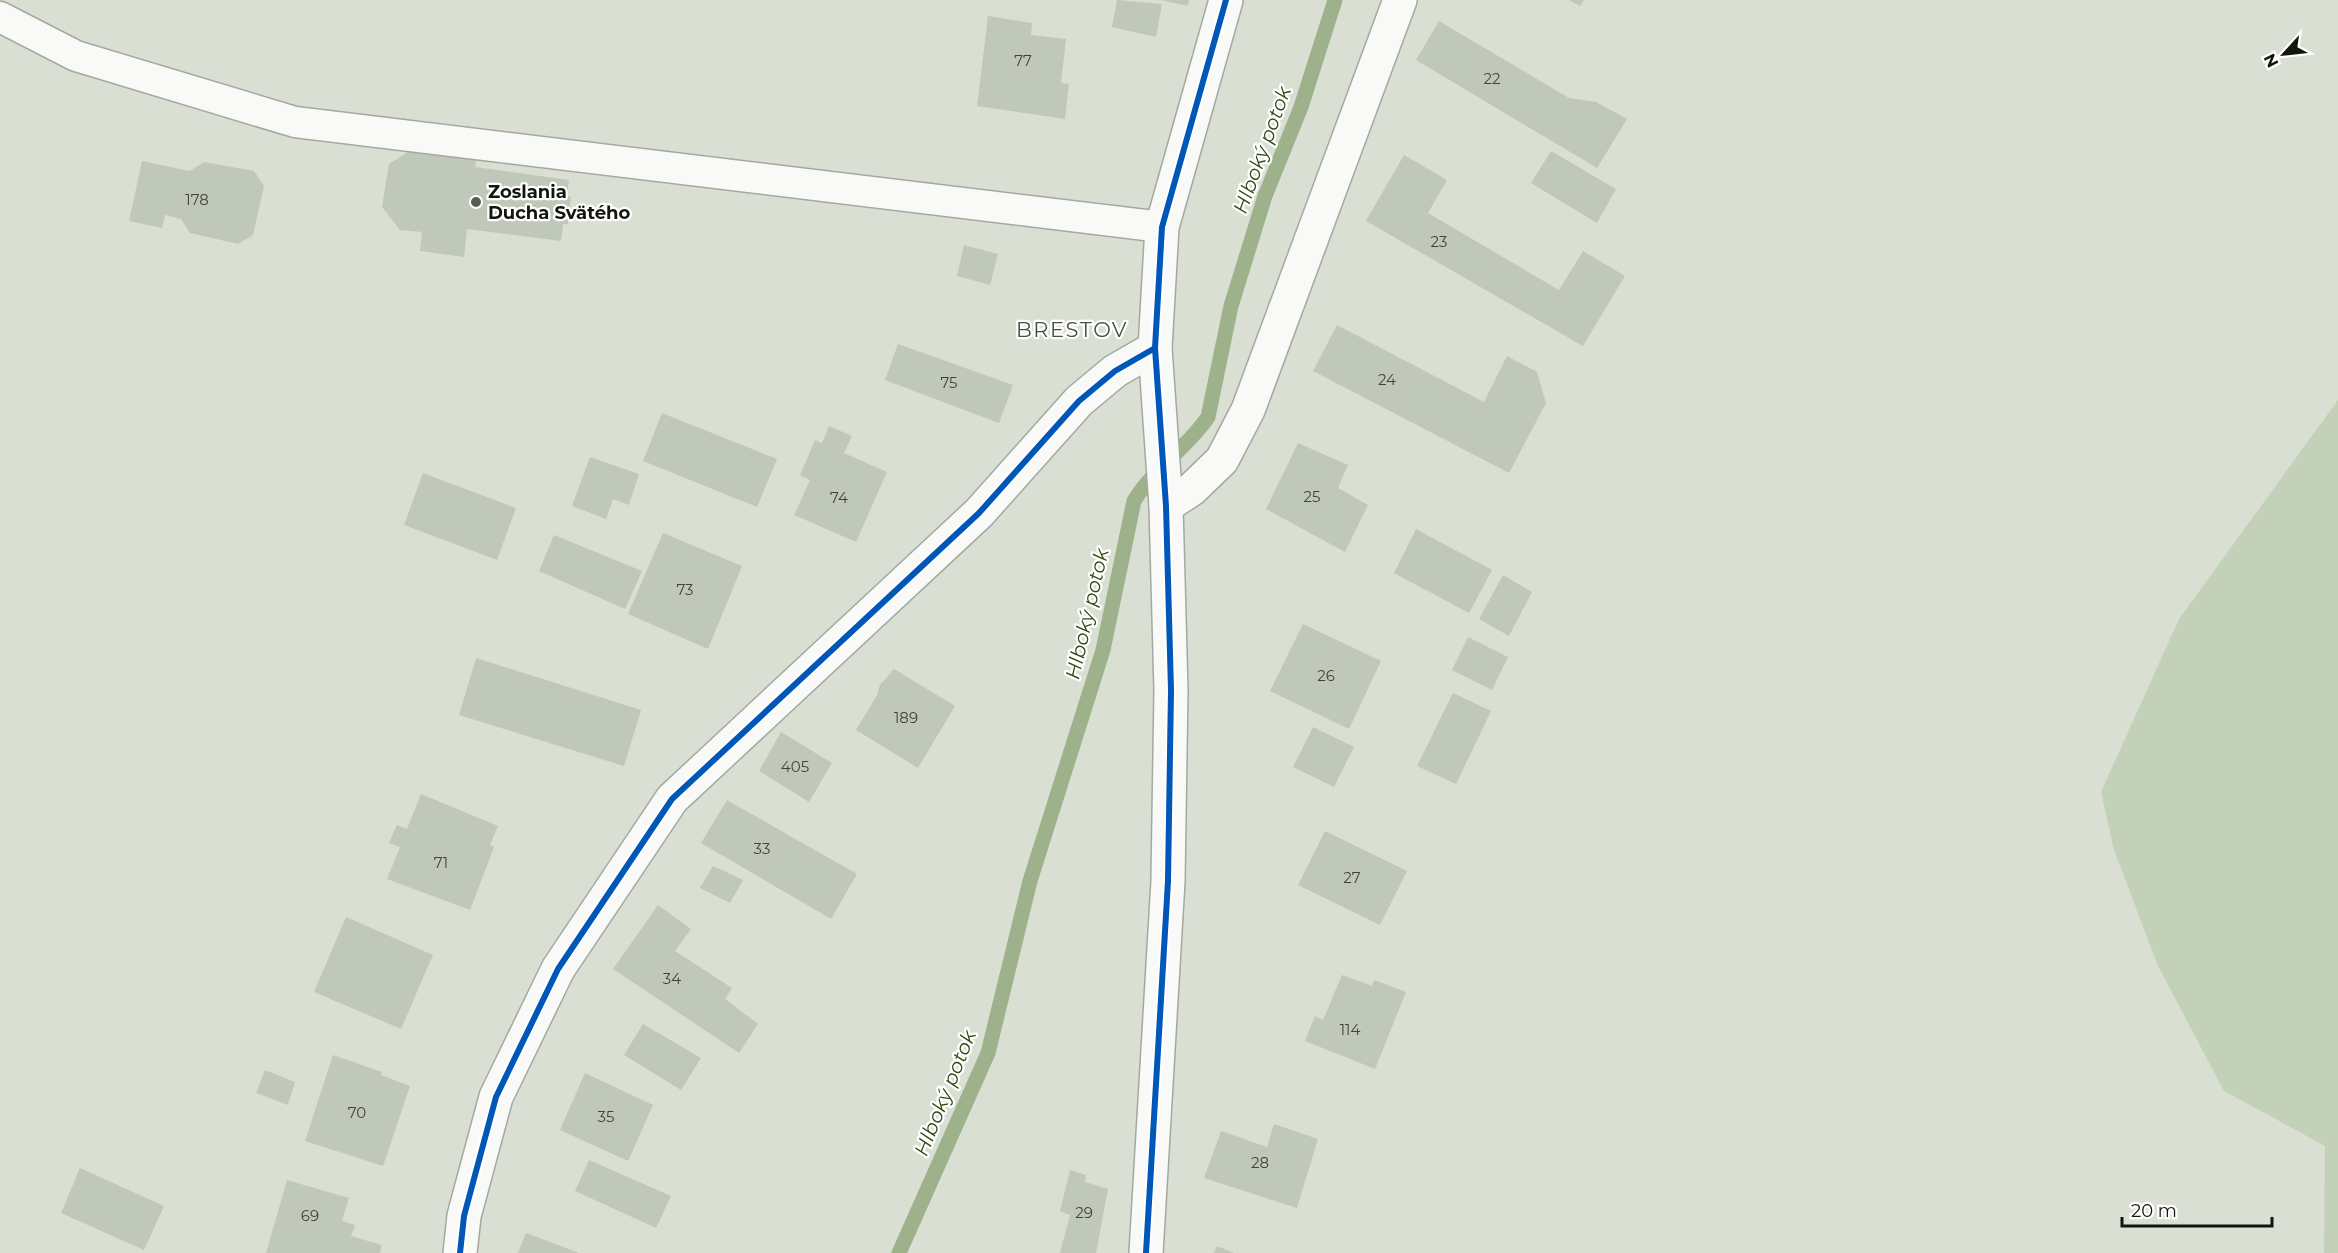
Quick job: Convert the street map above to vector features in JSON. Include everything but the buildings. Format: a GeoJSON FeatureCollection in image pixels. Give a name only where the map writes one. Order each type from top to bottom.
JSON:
{"type":"FeatureCollection","features":[{"type":"Feature","properties":{"kind":"street"},"geometry":{"type":"LineString","coordinates":[[1146,1253],[1168,880],[1171,690],[1166,506],[1155,356],[1162,227],[1226,0]]}},
{"type":"Feature","properties":{"kind":"street"},"geometry":{"type":"LineString","coordinates":[[1166,506],[1192,489],[1222,460],[1248,410],[1400,0]]}},
{"type":"Feature","properties":{"kind":"street"},"geometry":{"type":"LineString","coordinates":[[460,1253],[464,1216],[496,1097],[558,969],[672,799],[979,513],[1078,401],[1115,371],[1155,356]]}},
{"type":"Feature","properties":{"kind":"lane"},"geometry":{"type":"LineString","coordinates":[[0,17],[76,56],[295,122],[1162,227]]}},
{"type":"Feature","properties":{"kind":"green space"},"geometry":{"type":"Polygon","coordinates":[[[2338,400],[2338,1253],[2324,1253],[2325,1146],[2224,1091],[2158,966],[2114,850],[2101,792],[2179,619],[2338,400]]]}},
{"type":"Feature","properties":{"kind":"waterway","name":"Hlboký potok"},"geometry":{"type":"LineString","coordinates":[[899,1253],[988,1053],[1030,881],[1103,650],[1134,501],[1151,478],[1190,439],[1208,417],[1231,306],[1265,196],[1301,107],[1335,0]]}},
{"type":"Feature","properties":{"kind":"cycle path"},"geometry":{"type":"LineString","coordinates":[[1146,1253],[1168,881],[1171,690],[1166,506],[1155,348],[1162,227],[1226,0]]}},
{"type":"Feature","properties":{"kind":"cycle path"},"geometry":{"type":"LineString","coordinates":[[460,1253],[464,1216],[496,1097],[558,969],[672,799],[979,513],[1079,401],[1115,371],[1155,348]]}},
{"type":"Feature","properties":{"kind":"place","name":"Zoslania Ducha Svätého"},"geometry":{"type":"Point","coordinates":[476,202]}},
{"type":"Feature","properties":{"kind":"district","name":"BRESTOV"},"geometry":{"type":"Point","coordinates":[1072,330]}}]}
